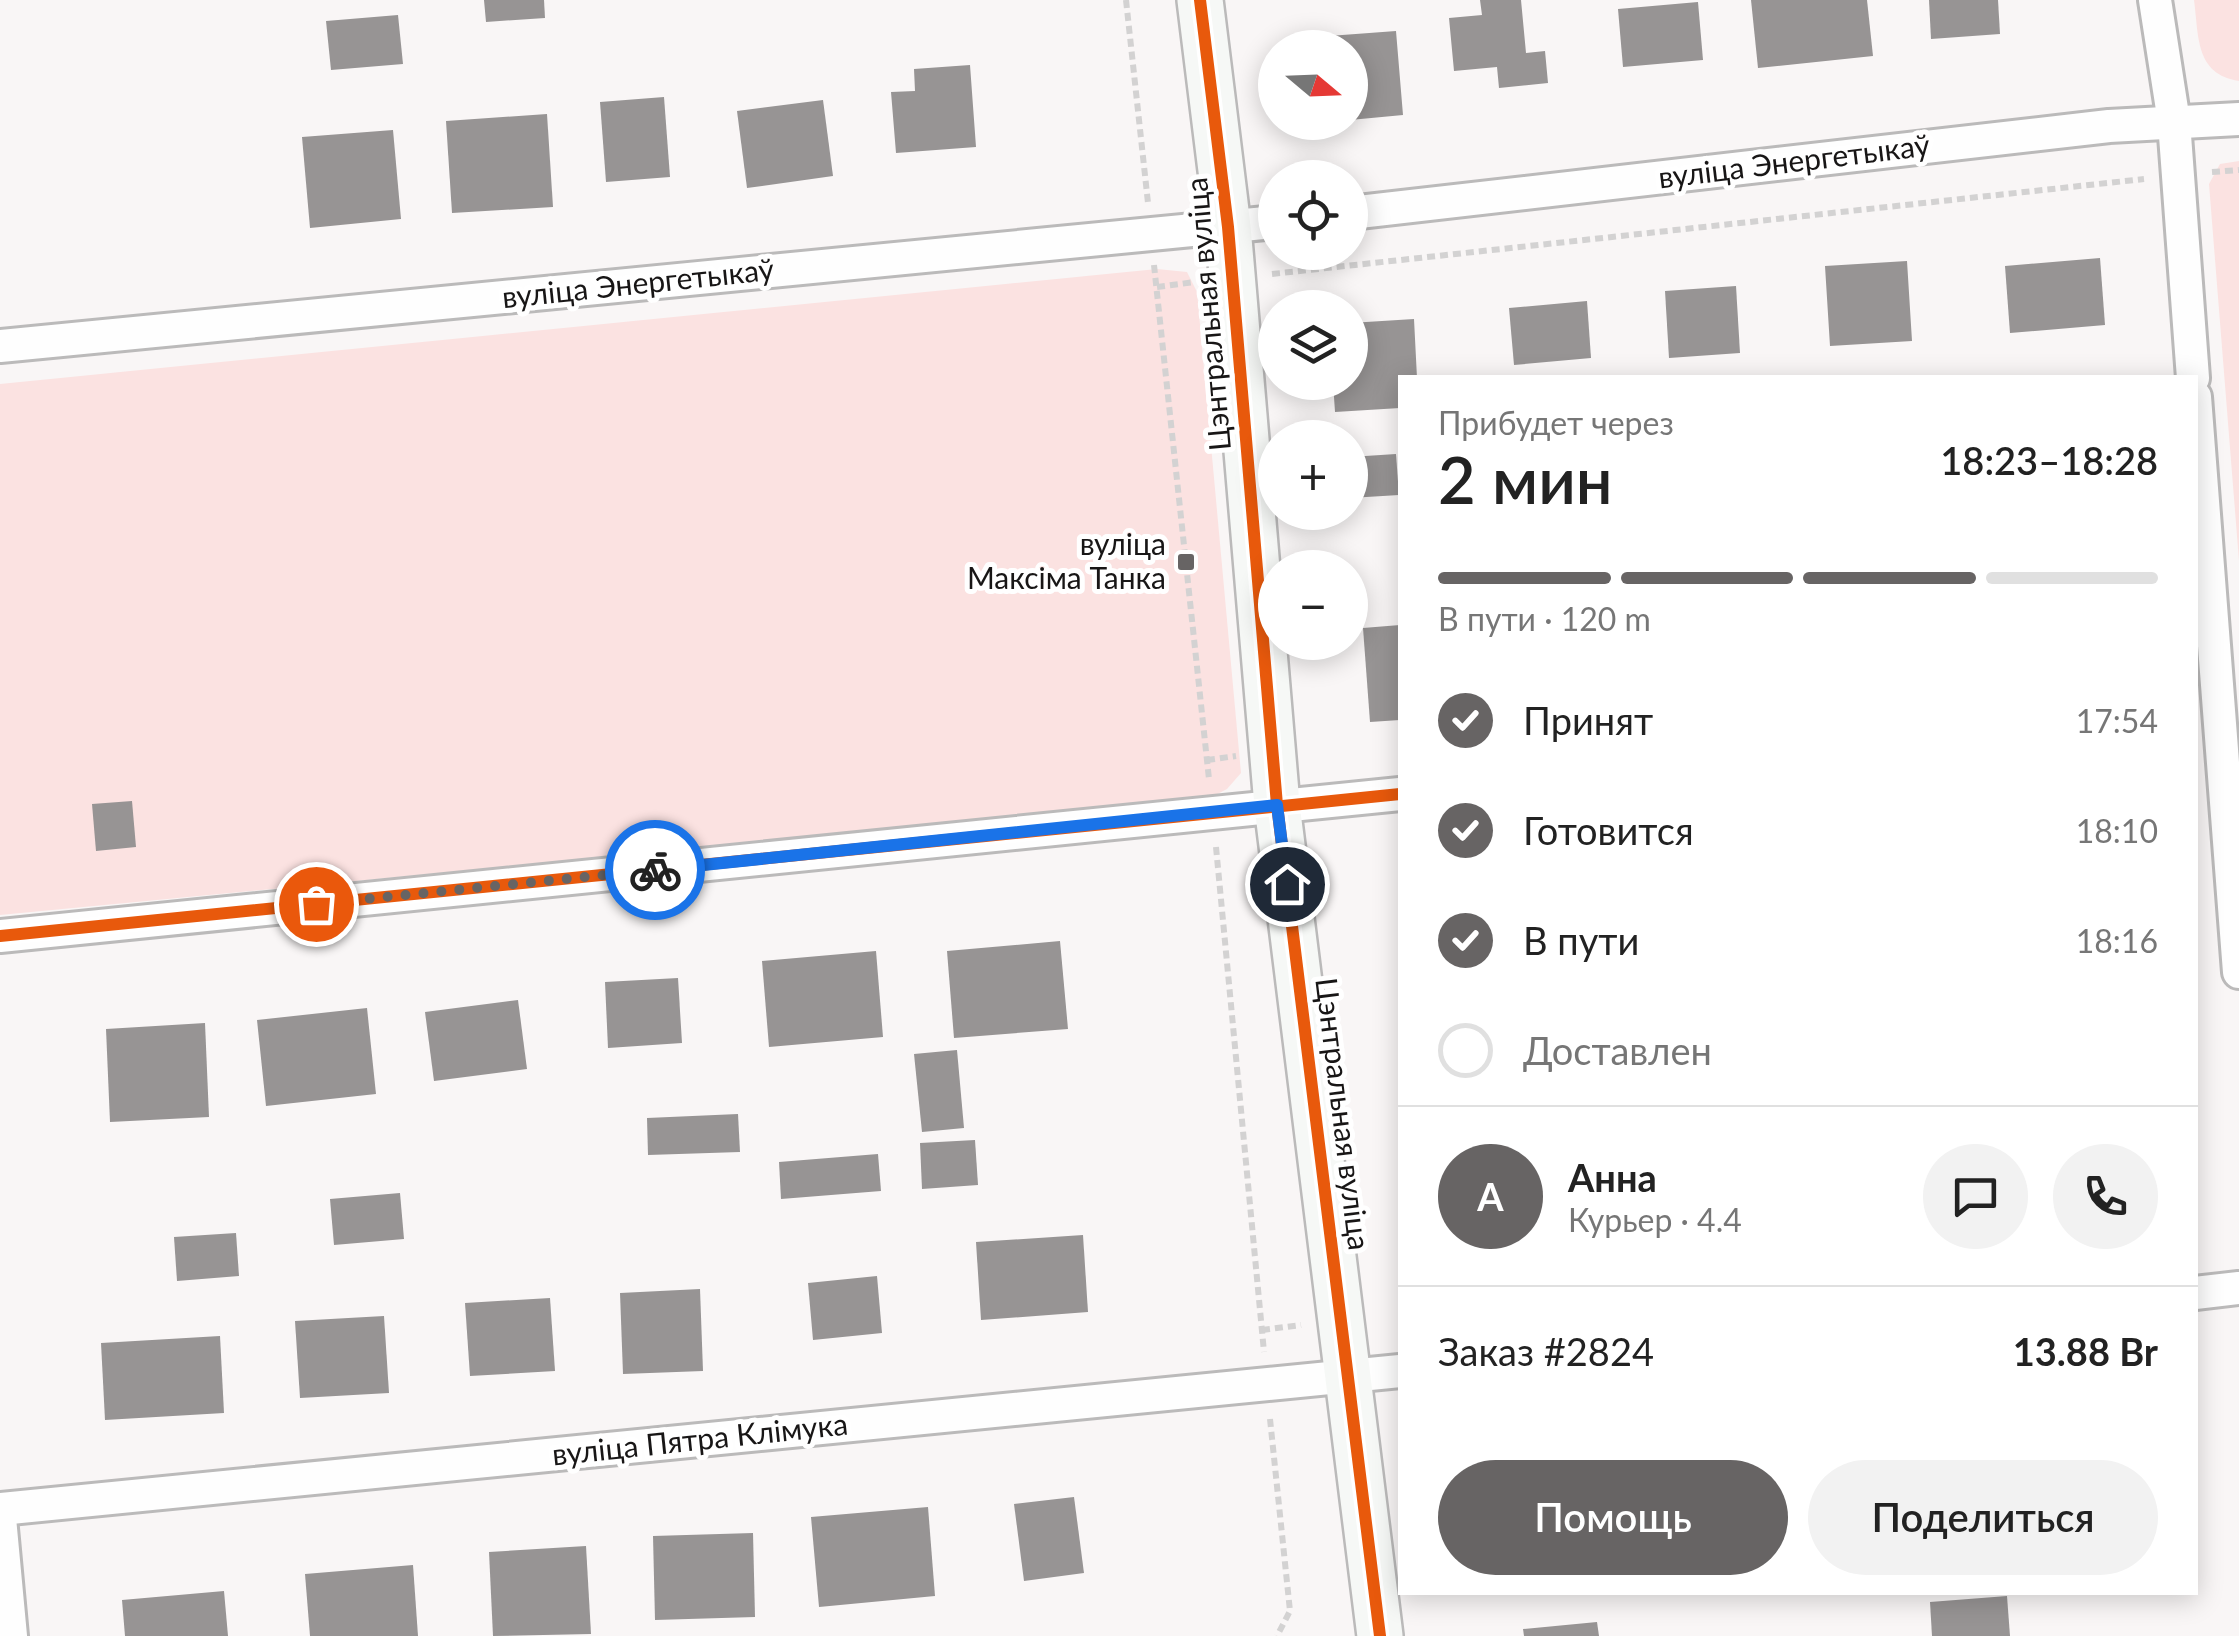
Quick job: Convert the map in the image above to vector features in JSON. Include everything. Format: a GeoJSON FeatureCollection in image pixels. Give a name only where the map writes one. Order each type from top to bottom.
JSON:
{"type":"FeatureCollection","features":[{"type":"Feature","properties":{"kind":"street","name":"Цэнтральная вуліца"},"geometry":{"type":"LineString","coordinates":[[1200,0],[1228,228],[1277,805],[1380,1636]]}},
{"type":"Feature","properties":{"kind":"street"},"geometry":{"type":"LineString","coordinates":[[2155,0],[2174,122],[2194,375]]}},
{"type":"Feature","properties":{"kind":"street","name":"вуліца Энергетыкаў"},"geometry":{"type":"LineString","coordinates":[[1368,211],[2239,118]]}},
{"type":"Feature","properties":{"kind":"street","name":"вуліца Энергетыкаў"},"geometry":{"type":"LineString","coordinates":[[0,346],[1258,224]]}},
{"type":"Feature","properties":{"kind":"street"},"geometry":{"type":"LineString","coordinates":[[2198,472],[2208,724],[2239,972]]}},
{"type":"Feature","properties":{"kind":"street"},"geometry":{"type":"LineString","coordinates":[[0,936],[1398,794]]}},
{"type":"Feature","properties":{"kind":"street"},"geometry":{"type":"LineString","coordinates":[[2198,1293],[2239,1288]]}},
{"type":"Feature","properties":{"kind":"street","name":"вуліца Пятра Клімука"},"geometry":{"type":"LineString","coordinates":[[0,1509],[1398,1371]]}},
{"type":"Feature","properties":{"kind":"street"},"geometry":{"type":"LineString","coordinates":[[0,1518],[11,1636]]}},
{"type":"Feature","properties":{"kind":"path"},"geometry":{"type":"LineString","coordinates":[[1156,286],[2239,170]]}},
{"type":"Feature","properties":{"kind":"shaded area"},"geometry":{"type":"Polygon","coordinates":[[[2194,0],[2239,0],[2239,81],[2214,71],[2207,62],[2199,40],[2194,0]]]}},
{"type":"Feature","properties":{"kind":"shaded area"},"geometry":{"type":"Polygon","coordinates":[[[2239,161],[2239,561],[2209,184],[2220,164],[2239,161]]]}},
{"type":"Feature","properties":{"kind":"shaded area"},"geometry":{"type":"Polygon","coordinates":[[[1157,269],[1187,272],[1197,292],[1241,773],[1227,789],[1206,800],[0,915],[0,384],[1157,269]]]}},
{"type":"Feature","properties":{"kind":"building"},"geometry":{"type":"Polygon","coordinates":[[[484,0],[544,0],[545,18],[486,22],[484,0]]]}},
{"type":"Feature","properties":{"kind":"building"},"geometry":{"type":"Polygon","coordinates":[[[1480,0],[1521,0],[1526,53],[1545,51],[1548,83],[1499,88],[1497,67],[1454,71],[1449,18],[1482,15],[1480,0]]]}},
{"type":"Feature","properties":{"kind":"building"},"geometry":{"type":"Polygon","coordinates":[[[1751,0],[1867,0],[1873,56],[1758,68],[1751,0]]]}},
{"type":"Feature","properties":{"kind":"building"},"geometry":{"type":"Polygon","coordinates":[[[1929,0],[1998,0],[2000,34],[1931,39],[1929,0]]]}},
{"type":"Feature","properties":{"kind":"building"},"geometry":{"type":"Polygon","coordinates":[[[1698,2],[1703,60],[1623,67],[1618,9],[1698,2]]]}},
{"type":"Feature","properties":{"kind":"building"},"geometry":{"type":"Polygon","coordinates":[[[398,15],[403,64],[331,70],[326,21],[398,15]]]}},
{"type":"Feature","properties":{"kind":"building"},"geometry":{"type":"Polygon","coordinates":[[[1396,31],[1403,115],[1368,118],[1368,33],[1396,31]]]}},
{"type":"Feature","properties":{"kind":"building"},"geometry":{"type":"Polygon","coordinates":[[[970,65],[976,147],[896,153],[891,92],[915,91],[914,69],[970,65]]]}},
{"type":"Feature","properties":{"kind":"building"},"geometry":{"type":"Polygon","coordinates":[[[664,97],[670,177],[606,182],[600,102],[664,97]]]}},
{"type":"Feature","properties":{"kind":"building"},"geometry":{"type":"Polygon","coordinates":[[[823,100],[833,176],[747,188],[737,111],[823,100]]]}},
{"type":"Feature","properties":{"kind":"building"},"geometry":{"type":"Polygon","coordinates":[[[547,114],[553,207],[452,213],[446,121],[547,114]]]}},
{"type":"Feature","properties":{"kind":"building"},"geometry":{"type":"Polygon","coordinates":[[[393,130],[401,219],[310,228],[302,137],[393,130]]]}},
{"type":"Feature","properties":{"kind":"building"},"geometry":{"type":"Polygon","coordinates":[[[2100,258],[2105,325],[2010,333],[2005,266],[2100,258]]]}},
{"type":"Feature","properties":{"kind":"building"},"geometry":{"type":"Polygon","coordinates":[[[1907,261],[1912,341],[1830,346],[1825,266],[1907,261]]]}},
{"type":"Feature","properties":{"kind":"building"},"geometry":{"type":"Polygon","coordinates":[[[1736,286],[1740,353],[1669,358],[1665,291],[1736,286]]]}},
{"type":"Feature","properties":{"kind":"building"},"geometry":{"type":"Polygon","coordinates":[[[1587,301],[1591,358],[1514,365],[1509,308],[1587,301]]]}},
{"type":"Feature","properties":{"kind":"building"},"geometry":{"type":"Polygon","coordinates":[[[1414,319],[1417,375],[1398,375],[1398,408],[1335,412],[1334,400],[1368,400],[1368,322],[1414,319]]]}},
{"type":"Feature","properties":{"kind":"building"},"geometry":{"type":"Polygon","coordinates":[[[1396,454],[1398,495],[1368,497],[1368,456],[1396,454]]]}},
{"type":"Feature","properties":{"kind":"building"},"geometry":{"type":"Polygon","coordinates":[[[1398,625],[1398,720],[1370,722],[1365,660],[1368,628],[1398,625]]]}},
{"type":"Feature","properties":{"kind":"building"},"geometry":{"type":"Polygon","coordinates":[[[132,801],[136,847],[96,851],[92,804],[132,801]]]}},
{"type":"Feature","properties":{"kind":"building"},"geometry":{"type":"Polygon","coordinates":[[[1060,941],[1068,1029],[954,1038],[947,951],[1060,941]]]}},
{"type":"Feature","properties":{"kind":"building"},"geometry":{"type":"Polygon","coordinates":[[[876,951],[883,1037],[769,1047],[762,961],[876,951]]]}},
{"type":"Feature","properties":{"kind":"building"},"geometry":{"type":"Polygon","coordinates":[[[678,978],[682,1043],[608,1048],[605,982],[678,978]]]}},
{"type":"Feature","properties":{"kind":"building"},"geometry":{"type":"Polygon","coordinates":[[[518,1000],[527,1069],[434,1081],[425,1012],[518,1000]]]}},
{"type":"Feature","properties":{"kind":"building"},"geometry":{"type":"Polygon","coordinates":[[[367,1008],[376,1094],[266,1106],[257,1020],[367,1008]]]}},
{"type":"Feature","properties":{"kind":"building"},"geometry":{"type":"Polygon","coordinates":[[[205,1023],[209,1117],[110,1122],[106,1029],[205,1023]]]}},
{"type":"Feature","properties":{"kind":"building"},"geometry":{"type":"Polygon","coordinates":[[[957,1050],[964,1128],[922,1132],[914,1054],[957,1050]]]}},
{"type":"Feature","properties":{"kind":"building"},"geometry":{"type":"Polygon","coordinates":[[[738,1114],[740,1152],[648,1155],[647,1118],[738,1114]]]}},
{"type":"Feature","properties":{"kind":"building"},"geometry":{"type":"Polygon","coordinates":[[[975,1140],[978,1185],[922,1189],[920,1143],[975,1140]]]}},
{"type":"Feature","properties":{"kind":"building"},"geometry":{"type":"Polygon","coordinates":[[[878,1154],[881,1191],[781,1199],[779,1162],[878,1154]]]}},
{"type":"Feature","properties":{"kind":"building"},"geometry":{"type":"Polygon","coordinates":[[[400,1193],[404,1239],[334,1245],[330,1199],[400,1193]]]}},
{"type":"Feature","properties":{"kind":"building"},"geometry":{"type":"Polygon","coordinates":[[[236,1233],[239,1276],[177,1281],[174,1237],[236,1233]]]}},
{"type":"Feature","properties":{"kind":"building"},"geometry":{"type":"Polygon","coordinates":[[[1083,1235],[1088,1312],[981,1320],[976,1242],[1083,1235]]]}},
{"type":"Feature","properties":{"kind":"building"},"geometry":{"type":"Polygon","coordinates":[[[877,1276],[882,1333],[813,1340],[808,1283],[877,1276]]]}},
{"type":"Feature","properties":{"kind":"building"},"geometry":{"type":"Polygon","coordinates":[[[700,1289],[703,1371],[623,1374],[620,1293],[700,1289]]]}},
{"type":"Feature","properties":{"kind":"building"},"geometry":{"type":"Polygon","coordinates":[[[550,1298],[555,1371],[470,1376],[465,1303],[550,1298]]]}},
{"type":"Feature","properties":{"kind":"building"},"geometry":{"type":"Polygon","coordinates":[[[384,1316],[389,1393],[300,1398],[295,1321],[384,1316]]]}},
{"type":"Feature","properties":{"kind":"building"},"geometry":{"type":"Polygon","coordinates":[[[220,1336],[224,1413],[105,1420],[101,1343],[220,1336]]]}},
{"type":"Feature","properties":{"kind":"building"},"geometry":{"type":"Polygon","coordinates":[[[1074,1497],[1084,1573],[1024,1581],[1014,1504],[1074,1497]]]}},
{"type":"Feature","properties":{"kind":"building"},"geometry":{"type":"Polygon","coordinates":[[[928,1507],[935,1596],[819,1607],[811,1517],[928,1507]]]}},
{"type":"Feature","properties":{"kind":"building"},"geometry":{"type":"Polygon","coordinates":[[[753,1533],[755,1617],[655,1620],[653,1536],[753,1533]]]}},
{"type":"Feature","properties":{"kind":"building"},"geometry":{"type":"Polygon","coordinates":[[[586,1546],[591,1634],[493,1636],[489,1552],[586,1546]]]}},
{"type":"Feature","properties":{"kind":"building"},"geometry":{"type":"Polygon","coordinates":[[[413,1565],[418,1636],[310,1636],[305,1574],[413,1565]]]}},
{"type":"Feature","properties":{"kind":"building"},"geometry":{"type":"Polygon","coordinates":[[[224,1591],[228,1636],[125,1636],[122,1600],[224,1591]]]}},
{"type":"Feature","properties":{"kind":"building"},"geometry":{"type":"Polygon","coordinates":[[[2007,1596],[2010,1636],[1932,1636],[1930,1602],[2007,1596]]]}},
{"type":"Feature","properties":{"kind":"building"},"geometry":{"type":"Polygon","coordinates":[[[1597,1622],[1599,1636],[1524,1636],[1523,1629],[1597,1622]]]}},
{"type":"Feature","properties":{"kind":"cycle path"},"geometry":{"type":"LineString","coordinates":[[1200,0],[1228,227],[1277,805],[1380,1636]]}},
{"type":"Feature","properties":{"kind":"cycle path"},"geometry":{"type":"LineString","coordinates":[[0,936],[1398,794]]}},
{"type":"Feature","properties":{"kind":"way so far"},"geometry":{"type":"LineString","coordinates":[[316,904],[655,870]]}},
{"type":"Feature","properties":{"kind":"place","name":"вуліца Максіма Танка"},"geometry":{"type":"Point","coordinates":[1186,562]}},
{"type":"Feature","properties":{"kind":"route"},"geometry":{"type":"LineString","coordinates":[[655,870],[1277,805],[1287,884]]}}]}
